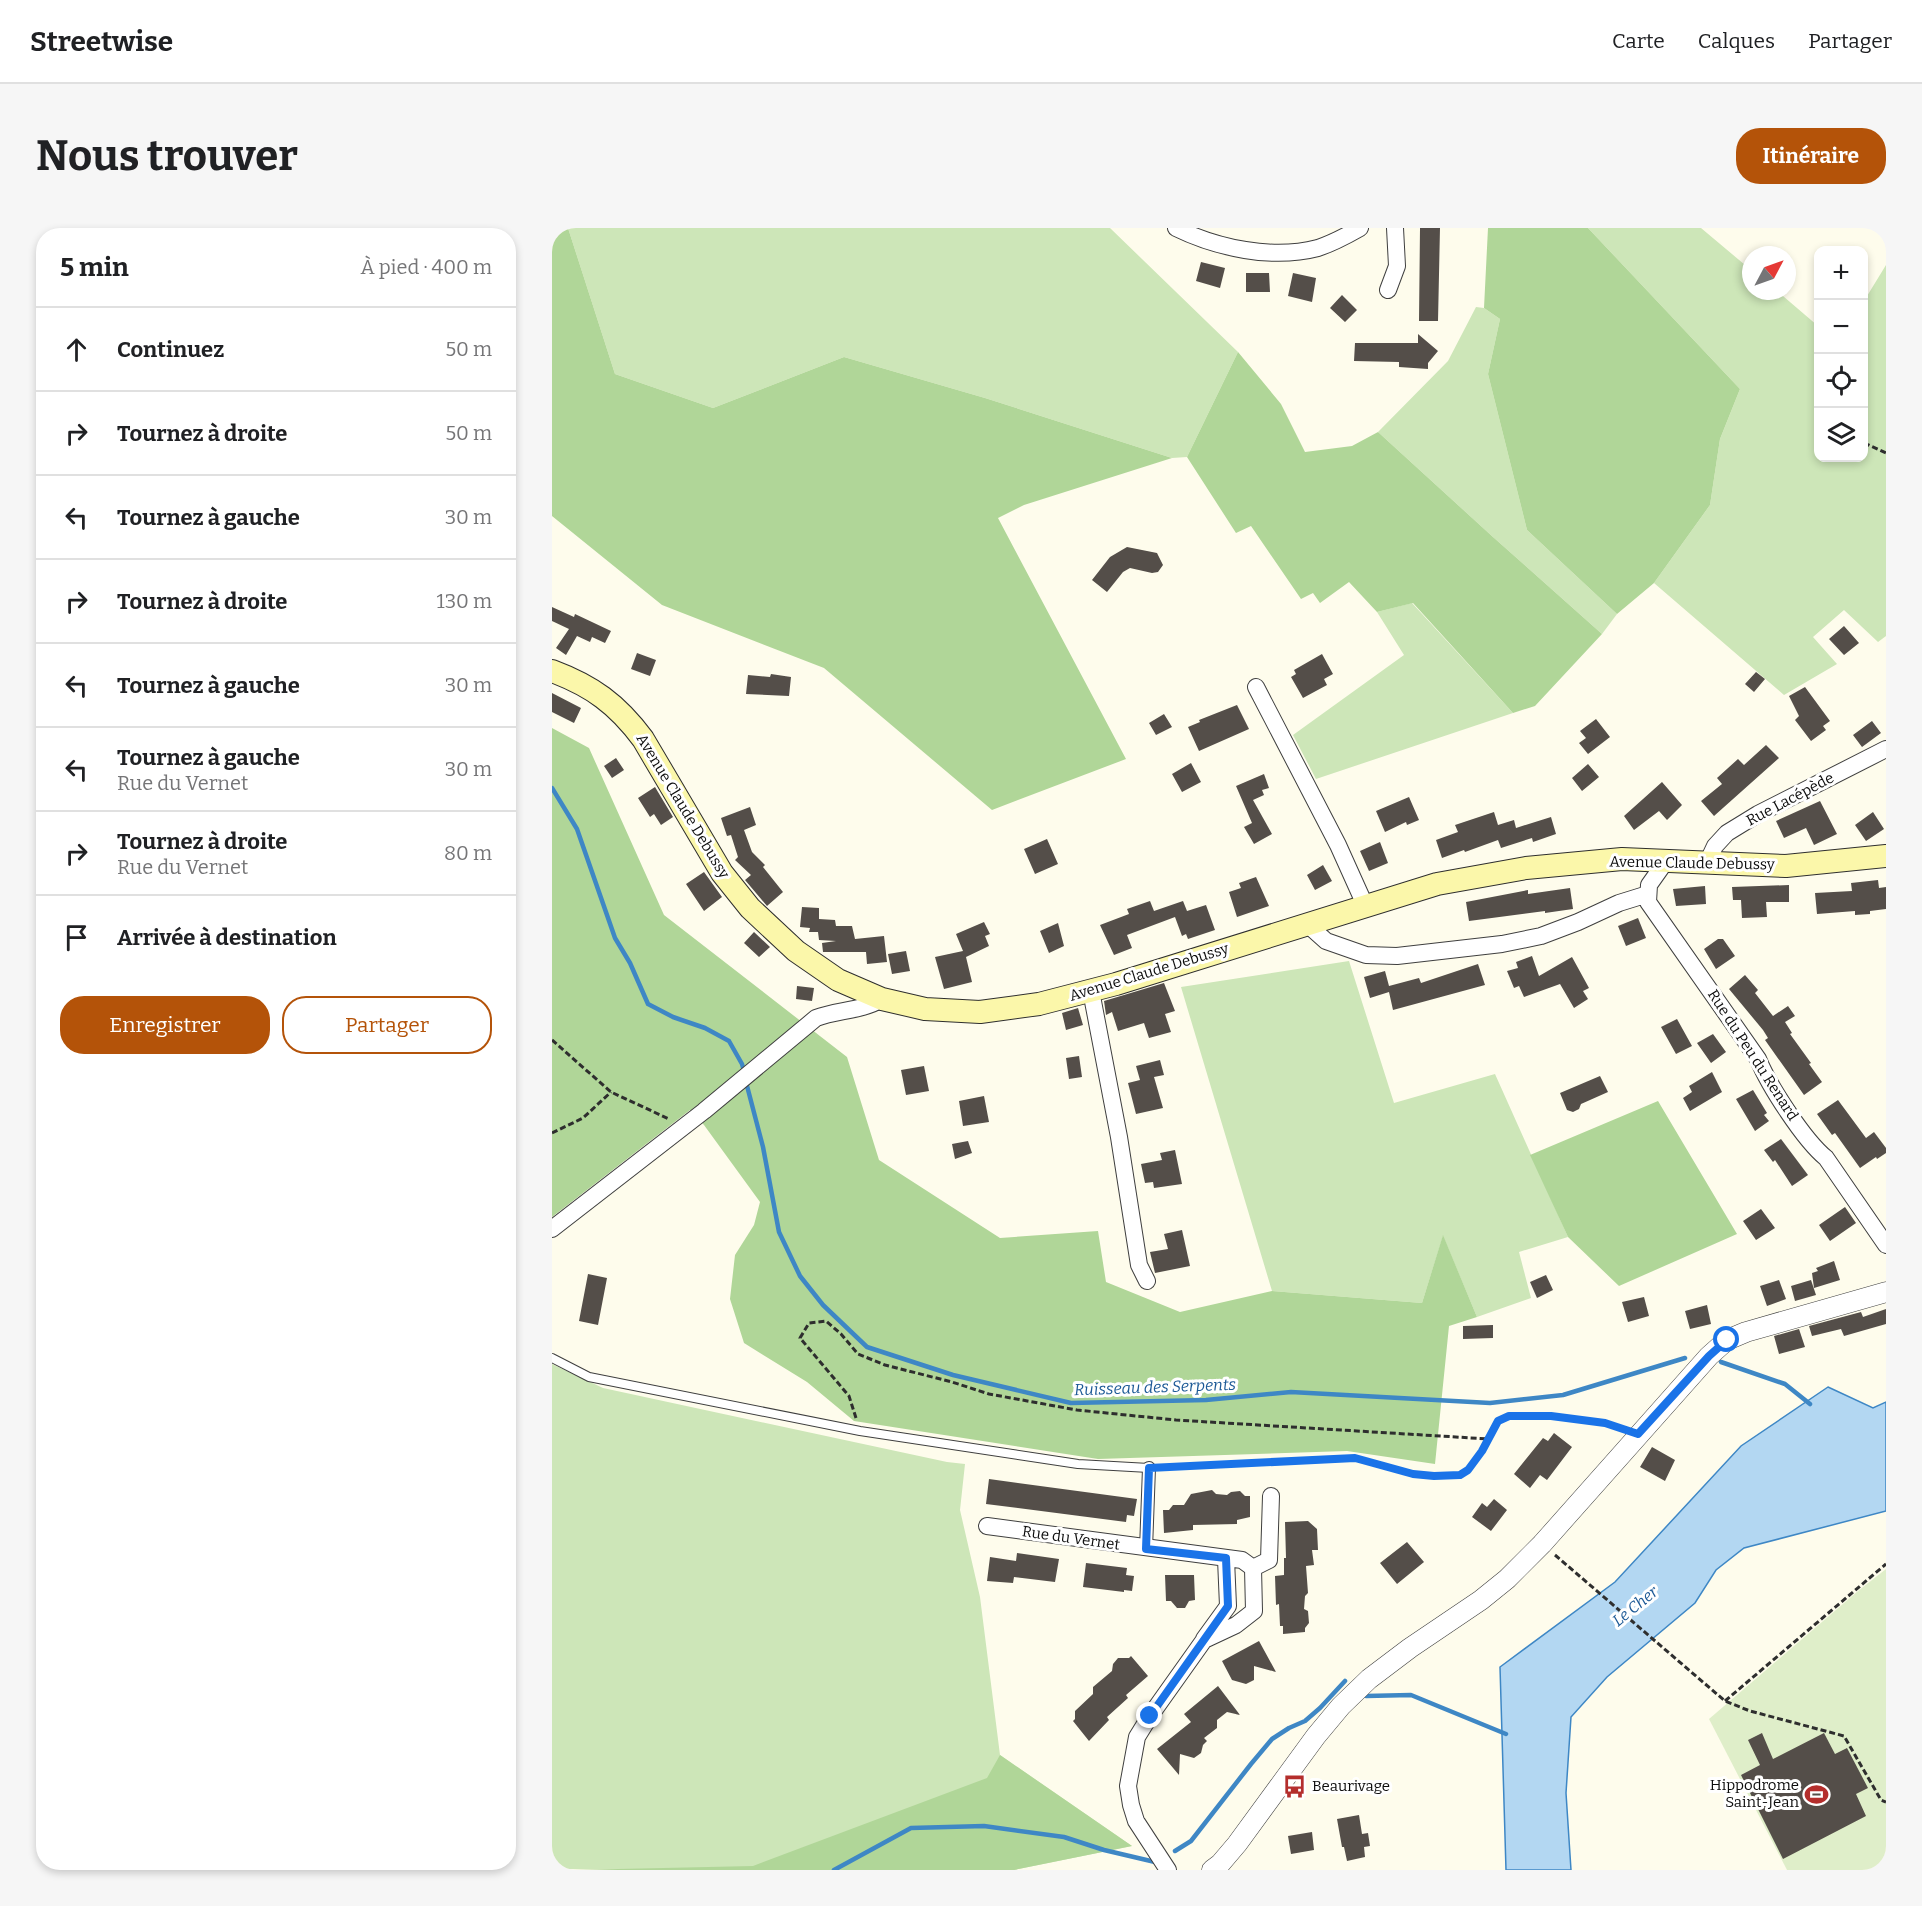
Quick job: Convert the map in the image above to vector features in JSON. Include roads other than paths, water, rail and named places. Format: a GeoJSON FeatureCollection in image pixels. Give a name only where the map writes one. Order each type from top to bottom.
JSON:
{"type":"FeatureCollection","features":[{"type":"Feature","properties":{"kind":"main road","name":"Avenue Claude Debussy"},"geometry":{"type":"LineString","coordinates":[[552,671],[581,682],[607,699],[631,723],[643,739],[722,873],[750,908],[796,951],[838,980],[882,999],[925,1009],[980,1012],[1039,1004],[1091,991],[1437,884],[1526,868],[1622,860],[1786,866],[1886,856]]}},
{"type":"Feature","properties":{"kind":"street"},"geometry":{"type":"LineString","coordinates":[[1176,228],[1203,241],[1230,248],[1279,252],[1316,248],[1341,239],[1360,228]]}},
{"type":"Feature","properties":{"kind":"street"},"geometry":{"type":"LineString","coordinates":[[1388,290],[1396,266],[1395,228]]}},
{"type":"Feature","properties":{"kind":"street"},"geometry":{"type":"LineString","coordinates":[[1256,687],[1338,845],[1365,905]]}},
{"type":"Feature","properties":{"kind":"street","name":"Rue Lacépède"},"geometry":{"type":"LineString","coordinates":[[1707,863],[1715,846],[1727,833],[1758,814],[1886,749]]}},
{"type":"Feature","properties":{"kind":"street"},"geometry":{"type":"LineString","coordinates":[[1307,924],[1326,941],[1366,955],[1397,956],[1502,944],[1541,936],[1619,903],[1648,894],[1649,885],[1666,861]]}},
{"type":"Feature","properties":{"kind":"street","name":"Rue du Peu du Renard"},"geometry":{"type":"LineString","coordinates":[[1648,894],[1648,902],[1758,1059],[1765,1076],[1815,1149],[1826,1158],[1886,1245]]}},
{"type":"Feature","properties":{"kind":"street"},"geometry":{"type":"LineString","coordinates":[[1091,991],[1119,1137],[1139,1265],[1147,1281]]}},
{"type":"Feature","properties":{"kind":"street"},"geometry":{"type":"LineString","coordinates":[[552,1229],[704,1111],[816,1018],[831,1012],[871,1006],[882,999]]}},
{"type":"Feature","properties":{"kind":"street"},"geometry":{"type":"LineString","coordinates":[[1212,1870],[1237,1844],[1316,1736],[1341,1706],[1370,1679],[1410,1648],[1481,1600],[1507,1579],[1542,1544],[1709,1356],[1727,1340],[1746,1332],[1886,1292]]}},
{"type":"Feature","properties":{"kind":"street"},"geometry":{"type":"LineString","coordinates":[[1146,1549],[1149,1468]]}},
{"type":"Feature","properties":{"kind":"street"},"geometry":{"type":"LineString","coordinates":[[1204,1640],[1236,1625],[1254,1611],[1253,1568],[1269,1560],[1271,1496]]}},
{"type":"Feature","properties":{"kind":"street","name":"Rue du Vernet"},"geometry":{"type":"LineString","coordinates":[[987,1526],[1242,1560],[1253,1568]]}},
{"type":"Feature","properties":{"kind":"street"},"geometry":{"type":"LineString","coordinates":[[1168,1870],[1133,1813],[1128,1786],[1131,1760],[1137,1737],[1150,1716],[1228,1606],[1226,1558]]}},
{"type":"Feature","properties":{"kind":"lane"},"geometry":{"type":"LineString","coordinates":[[552,1358],[589,1377],[860,1431],[1078,1464],[1149,1468]]}},
{"type":"Feature","properties":{"kind":"water","name":"Le Cher"},"geometry":{"type":"Polygon","coordinates":[[[1828,1387],[1873,1408],[1886,1402],[1886,1511],[1744,1548],[1716,1570],[1695,1603],[1607,1677],[1571,1717],[1566,1793],[1571,1870],[1506,1870],[1500,1667],[1615,1582],[1741,1446],[1828,1387]]]}},
{"type":"Feature","properties":{"kind":"waterway","name":"Ruisseau des Serpents"},"geometry":{"type":"LineString","coordinates":[[552,788],[577,829],[615,938],[630,963],[648,1004],[673,1017],[705,1028],[729,1041],[744,1071]]}},
{"type":"Feature","properties":{"kind":"waterway","name":"Ruisseau des Serpents"},"geometry":{"type":"LineString","coordinates":[[746,1082],[763,1147],[779,1232],[800,1276],[823,1305],[867,1347],[953,1375],[1071,1403],[1206,1400],[1291,1392],[1490,1403],[1563,1395],[1685,1358]]}},
{"type":"Feature","properties":{"kind":"waterway","name":"Ruisseau des Serpents"},"geometry":{"type":"LineString","coordinates":[[1721,1362],[1785,1384],[1810,1404]]}},
{"type":"Feature","properties":{"kind":"waterway"},"geometry":{"type":"LineString","coordinates":[[1175,1851],[1191,1841],[1272,1739],[1305,1721],[1345,1681]]}},
{"type":"Feature","properties":{"kind":"waterway"},"geometry":{"type":"LineString","coordinates":[[1366,1696],[1411,1695],[1506,1734]]}},
{"type":"Feature","properties":{"kind":"waterway"},"geometry":{"type":"LineString","coordinates":[[834,1870],[911,1828],[984,1826],[1064,1837],[1104,1850],[1155,1862]]}},
{"type":"Feature","properties":{"kind":"place","name":"Beaurivage"},"geometry":{"type":"Point","coordinates":[1294,1786]}},
{"type":"Feature","properties":{"kind":"place","name":"Hippodrome Saint-Jean"},"geometry":{"type":"Point","coordinates":[1817,1794]}}]}
